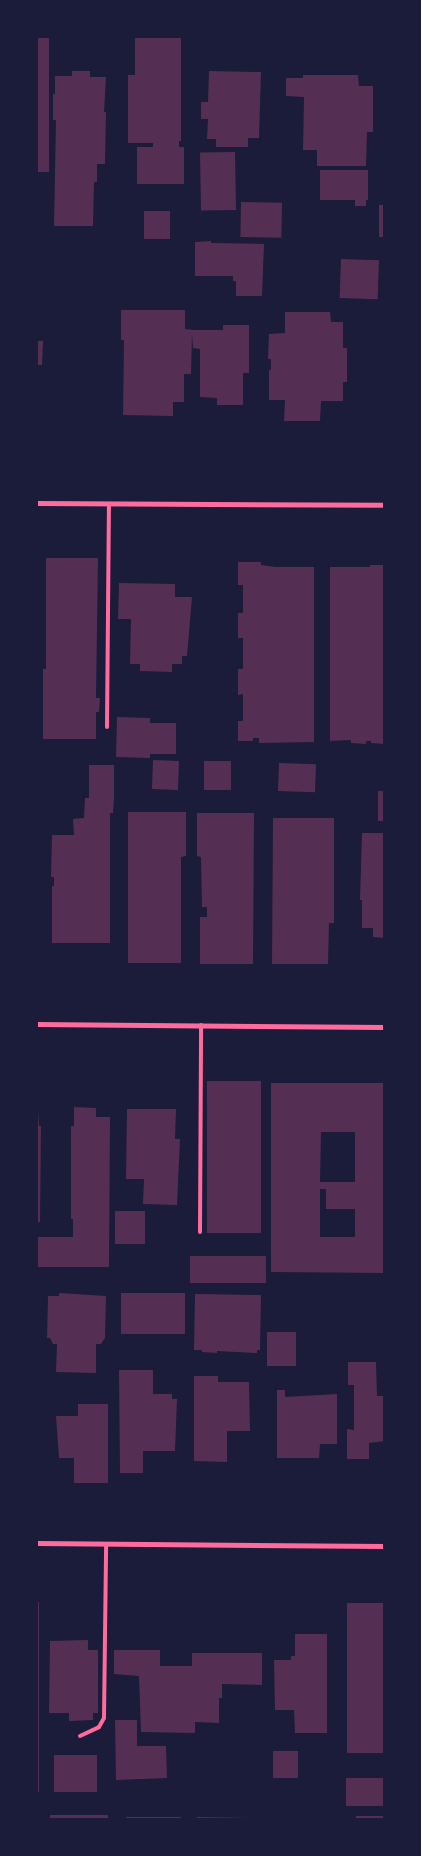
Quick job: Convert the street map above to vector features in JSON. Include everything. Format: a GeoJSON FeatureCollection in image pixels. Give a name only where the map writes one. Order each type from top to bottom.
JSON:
{"type":"FeatureCollection","features":[{"type":"Feature","properties":{"kind":"street"},"geometry":{"type":"LineString","coordinates":[[36,503],[385,505]]}},
{"type":"Feature","properties":{"kind":"street"},"geometry":{"type":"LineString","coordinates":[[36,1024],[385,1028]]}},
{"type":"Feature","properties":{"kind":"street"},"geometry":{"type":"LineString","coordinates":[[36,1543],[385,1546]]}},
{"type":"Feature","properties":{"kind":"lane"},"geometry":{"type":"LineString","coordinates":[[107,727],[109,504]]}},
{"type":"Feature","properties":{"kind":"lane"},"geometry":{"type":"LineString","coordinates":[[200,1232],[201,1025]]}},
{"type":"Feature","properties":{"kind":"lane"},"geometry":{"type":"LineString","coordinates":[[80,1736],[99,1727],[104,1718],[106,1544]]}},
{"type":"Feature","properties":{"kind":"building"},"geometry":{"type":"Polygon","coordinates":[[[135,37],[181,37],[181,141],[179,141],[179,147],[184,147],[184,184],[137,184],[137,147],[153,147],[153,143],[128,143],[128,75],[135,75],[135,37]]]}},
{"type":"Feature","properties":{"kind":"building"},"geometry":{"type":"Polygon","coordinates":[[[36,38],[49,38],[49,172],[36,172],[36,38]]]}},
{"type":"Feature","properties":{"kind":"building"},"geometry":{"type":"Polygon","coordinates":[[[72,71],[90,71],[90,77],[106,77],[104,112],[106,112],[105,164],[97,164],[97,182],[94,182],[93,226],[54,226],[56,120],[53,120],[53,94],[55,94],[55,76],[72,76],[72,71]]]}},
{"type":"Feature","properties":{"kind":"building"},"geometry":{"type":"Polygon","coordinates":[[[209,71],[261,72],[259,138],[248,138],[248,147],[216,147],[216,139],[207,139],[208,119],[201,119],[201,102],[208,102],[209,71]]]}},
{"type":"Feature","properties":{"kind":"building"},"geometry":{"type":"Polygon","coordinates":[[[303,75],[358,75],[359,86],[373,86],[373,132],[367,132],[366,166],[317,166],[317,150],[303,150],[304,97],[286,96],[286,78],[303,78],[303,75]]]}},
{"type":"Feature","properties":{"kind":"building"},"geometry":{"type":"Polygon","coordinates":[[[235,152],[236,210],[201,211],[200,153],[235,152]]]}},
{"type":"Feature","properties":{"kind":"building"},"geometry":{"type":"Polygon","coordinates":[[[320,170],[368,170],[368,200],[366,200],[366,206],[355,206],[355,200],[320,200],[320,170]]]}},
{"type":"Feature","properties":{"kind":"building"},"geometry":{"type":"Polygon","coordinates":[[[241,202],[282,203],[281,238],[240,237],[241,202]]]}},
{"type":"Feature","properties":{"kind":"building"},"geometry":{"type":"Polygon","coordinates":[[[379,205],[385,205],[385,237],[379,237],[379,205]]]}},
{"type":"Feature","properties":{"kind":"building"},"geometry":{"type":"Polygon","coordinates":[[[144,211],[170,211],[170,239],[144,239],[144,211]]]}},
{"type":"Feature","properties":{"kind":"building"},"geometry":{"type":"Polygon","coordinates":[[[211,241],[211,243],[264,244],[262,296],[236,296],[236,281],[233,281],[233,276],[195,276],[195,242],[211,241]]]}},
{"type":"Feature","properties":{"kind":"building"},"geometry":{"type":"Polygon","coordinates":[[[341,259],[379,260],[378,299],[340,298],[341,259]]]}},
{"type":"Feature","properties":{"kind":"building"},"geometry":{"type":"Polygon","coordinates":[[[121,310],[185,310],[185,329],[193,330],[223,330],[223,325],[249,325],[249,373],[243,373],[243,405],[217,405],[217,398],[200,397],[200,349],[193,348],[192,334],[191,374],[184,374],[184,402],[173,402],[173,416],[123,415],[124,340],[121,340],[121,310]]]}},
{"type":"Feature","properties":{"kind":"building"},"geometry":{"type":"Polygon","coordinates":[[[285,312],[330,312],[331,322],[343,322],[343,348],[347,348],[347,382],[343,382],[343,401],[321,401],[320,421],[284,421],[285,400],[269,400],[271,359],[268,359],[269,334],[285,333],[285,312]]]}},
{"type":"Feature","properties":{"kind":"building"},"geometry":{"type":"Polygon","coordinates":[[[36,341],[43,341],[42,365],[38,365],[38,393],[36,341]]]}},
{"type":"Feature","properties":{"kind":"building"},"geometry":{"type":"Polygon","coordinates":[[[46,558],[98,558],[96,698],[100,698],[99,712],[96,712],[96,739],[43,739],[43,669],[46,669],[46,558]]]}},
{"type":"Feature","properties":{"kind":"building"},"geometry":{"type":"Polygon","coordinates":[[[238,562],[261,562],[261,565],[276,567],[314,567],[314,742],[259,743],[259,738],[253,738],[253,741],[238,741],[238,721],[243,721],[243,694],[238,695],[238,669],[243,669],[243,638],[238,638],[238,613],[243,613],[243,585],[238,585],[238,562]]]}},
{"type":"Feature","properties":{"kind":"building"},"geometry":{"type":"Polygon","coordinates":[[[370,565],[385,565],[385,744],[371,743],[371,741],[366,741],[366,744],[351,743],[351,740],[330,741],[330,567],[370,567],[370,565]]]}},
{"type":"Feature","properties":{"kind":"building"},"geometry":{"type":"Polygon","coordinates":[[[119,583],[175,584],[175,597],[192,597],[187,656],[182,656],[182,664],[172,664],[172,672],[140,671],[140,664],[130,664],[131,619],[118,619],[119,583]]]}},
{"type":"Feature","properties":{"kind":"building"},"geometry":{"type":"Polygon","coordinates":[[[117,717],[150,718],[150,723],[176,723],[176,754],[150,754],[150,758],[116,757],[117,717]]]}},
{"type":"Feature","properties":{"kind":"building"},"geometry":{"type":"Polygon","coordinates":[[[153,760],[179,761],[178,790],[152,789],[153,760]]]}},
{"type":"Feature","properties":{"kind":"building"},"geometry":{"type":"Polygon","coordinates":[[[204,761],[231,761],[231,790],[204,790],[204,761]]]}},
{"type":"Feature","properties":{"kind":"building"},"geometry":{"type":"Polygon","coordinates":[[[279,763],[316,764],[315,792],[278,791],[279,763]]]}},
{"type":"Feature","properties":{"kind":"building"},"geometry":{"type":"Polygon","coordinates":[[[89,765],[114,765],[113,813],[110,813],[110,943],[52,943],[52,886],[54,886],[54,877],[51,877],[52,835],[74,835],[73,819],[84,818],[85,798],[89,798],[89,765]]]}},
{"type":"Feature","properties":{"kind":"building"},"geometry":{"type":"Polygon","coordinates":[[[378,791],[385,791],[385,821],[378,821],[378,791]]]}},
{"type":"Feature","properties":{"kind":"building"},"geometry":{"type":"Polygon","coordinates":[[[128,812],[186,812],[186,856],[181,857],[181,963],[128,963],[128,812]]]}},
{"type":"Feature","properties":{"kind":"building"},"geometry":{"type":"Polygon","coordinates":[[[197,813],[254,813],[253,964],[200,964],[200,917],[207,917],[207,907],[202,907],[201,857],[197,856],[197,813]]]}},
{"type":"Feature","properties":{"kind":"building"},"geometry":{"type":"Polygon","coordinates":[[[273,818],[334,818],[334,923],[329,923],[328,964],[272,964],[273,818]]]}},
{"type":"Feature","properties":{"kind":"building"},"geometry":{"type":"Polygon","coordinates":[[[362,833],[385,833],[385,938],[373,937],[373,928],[362,928],[362,900],[360,900],[362,833]]]}},
{"type":"Feature","properties":{"kind":"building"},"geometry":{"type":"Polygon","coordinates":[[[207,1081],[261,1081],[261,1233],[207,1233],[207,1081]]]}},
{"type":"Feature","properties":{"kind":"building"},"geometry":{"type":"Polygon","coordinates":[[[271,1083],[385,1083],[385,1273],[271,1272],[271,1083]],[[321,1132],[320,1182],[355,1182],[355,1132],[321,1132]],[[320,1189],[320,1237],[355,1237],[355,1209],[326,1209],[326,1189],[320,1189]]]}},
{"type":"Feature","properties":{"kind":"building"},"geometry":{"type":"Polygon","coordinates":[[[74,1107],[96,1108],[96,1117],[110,1117],[109,1267],[36,1267],[36,1237],[73,1237],[73,1219],[71,1219],[71,1126],[74,1126],[74,1107]]]}},
{"type":"Feature","properties":{"kind":"building"},"geometry":{"type":"Polygon","coordinates":[[[127,1109],[176,1109],[175,1139],[180,1139],[177,1205],[143,1204],[144,1179],[126,1179],[127,1109]]]}},
{"type":"Feature","properties":{"kind":"building"},"geometry":{"type":"Polygon","coordinates":[[[36,1110],[38,1110],[39,1126],[41,1126],[40,1222],[36,1222],[36,1110]]]}},
{"type":"Feature","properties":{"kind":"building"},"geometry":{"type":"Polygon","coordinates":[[[115,1211],[145,1211],[145,1244],[115,1244],[115,1211]]]}},
{"type":"Feature","properties":{"kind":"building"},"geometry":{"type":"Polygon","coordinates":[[[190,1256],[266,1256],[266,1283],[190,1283],[190,1256]]]}},
{"type":"Feature","properties":{"kind":"building"},"geometry":{"type":"Polygon","coordinates":[[[59,1293],[106,1296],[105,1338],[101,1344],[96,1344],[96,1373],[56,1372],[57,1344],[53,1344],[50,1338],[47,1338],[48,1296],[59,1296],[59,1293]]]}},
{"type":"Feature","properties":{"kind":"building"},"geometry":{"type":"Polygon","coordinates":[[[121,1293],[185,1293],[185,1334],[121,1334],[121,1293]]]}},
{"type":"Feature","properties":{"kind":"building"},"geometry":{"type":"Polygon","coordinates":[[[195,1294],[261,1295],[260,1350],[257,1350],[257,1353],[217,1351],[217,1353],[194,1350],[195,1294]]]}},
{"type":"Feature","properties":{"kind":"building"},"geometry":{"type":"Polygon","coordinates":[[[267,1332],[296,1332],[296,1366],[267,1366],[267,1332]]]}},
{"type":"Feature","properties":{"kind":"building"},"geometry":{"type":"Polygon","coordinates":[[[348,1362],[376,1362],[377,1396],[385,1396],[385,1441],[369,1443],[369,1459],[347,1459],[347,1429],[354,1430],[354,1385],[348,1385],[348,1362]]]}},
{"type":"Feature","properties":{"kind":"building"},"geometry":{"type":"Polygon","coordinates":[[[119,1370],[153,1370],[153,1394],[172,1394],[172,1399],[177,1399],[175,1451],[143,1451],[143,1473],[120,1473],[119,1370]]]}},
{"type":"Feature","properties":{"kind":"building"},"geometry":{"type":"Polygon","coordinates":[[[194,1376],[218,1376],[218,1382],[249,1382],[250,1431],[227,1431],[227,1462],[194,1461],[194,1376]]]}},
{"type":"Feature","properties":{"kind":"building"},"geometry":{"type":"Polygon","coordinates":[[[277,1390],[285,1390],[285,1397],[337,1394],[337,1444],[320,1444],[319,1458],[277,1458],[277,1390]]]}},
{"type":"Feature","properties":{"kind":"building"},"geometry":{"type":"Polygon","coordinates":[[[78,1404],[108,1404],[108,1483],[74,1483],[74,1458],[59,1458],[56,1416],[78,1416],[78,1404]]]}},
{"type":"Feature","properties":{"kind":"building"},"geometry":{"type":"Polygon","coordinates":[[[36,1602],[39,1602],[39,1792],[36,1792],[36,1602]]]}},
{"type":"Feature","properties":{"kind":"building"},"geometry":{"type":"Polygon","coordinates":[[[347,1603],[385,1603],[385,1753],[347,1753],[347,1603]]]}},
{"type":"Feature","properties":{"kind":"building"},"geometry":{"type":"Polygon","coordinates":[[[295,1634],[327,1634],[327,1733],[295,1733],[294,1710],[275,1710],[274,1660],[291,1660],[291,1656],[295,1656],[295,1634]]]}},
{"type":"Feature","properties":{"kind":"building"},"geometry":{"type":"Polygon","coordinates":[[[88,1640],[88,1650],[98,1650],[98,1713],[93,1713],[93,1720],[69,1721],[69,1713],[49,1713],[50,1641],[88,1640]]]}},
{"type":"Feature","properties":{"kind":"building"},"geometry":{"type":"Polygon","coordinates":[[[114,1650],[160,1650],[160,1666],[192,1666],[192,1653],[262,1653],[262,1685],[222,1684],[222,1698],[219,1698],[219,1723],[195,1722],[195,1733],[141,1732],[139,1676],[114,1674],[114,1650]]]}},
{"type":"Feature","properties":{"kind":"building"},"geometry":{"type":"Polygon","coordinates":[[[115,1720],[137,1720],[137,1746],[166,1746],[167,1778],[116,1780],[115,1720]]]}},
{"type":"Feature","properties":{"kind":"building"},"geometry":{"type":"Polygon","coordinates":[[[273,1751],[298,1751],[298,1778],[273,1778],[273,1751]]]}},
{"type":"Feature","properties":{"kind":"building"},"geometry":{"type":"Polygon","coordinates":[[[54,1755],[97,1755],[97,1792],[54,1792],[54,1755]]]}},
{"type":"Feature","properties":{"kind":"building"},"geometry":{"type":"Polygon","coordinates":[[[346,1778],[385,1778],[385,1806],[346,1806],[346,1778]]]}},
{"type":"Feature","properties":{"kind":"building"},"geometry":{"type":"Polygon","coordinates":[[[50,1815],[108,1815],[108,1820],[50,1820],[50,1815]]]}},
{"type":"Feature","properties":{"kind":"building"},"geometry":{"type":"Polygon","coordinates":[[[356,1816],[385,1816],[385,1820],[356,1820],[356,1816]]]}},
{"type":"Feature","properties":{"kind":"building"},"geometry":{"type":"Polygon","coordinates":[[[126,1817],[181,1817],[181,1820],[126,1820],[126,1817]]]}},
{"type":"Feature","properties":{"kind":"building"},"geometry":{"type":"Polygon","coordinates":[[[197,1817],[252,1818],[251,1820],[197,1820],[197,1817]]]}}]}
